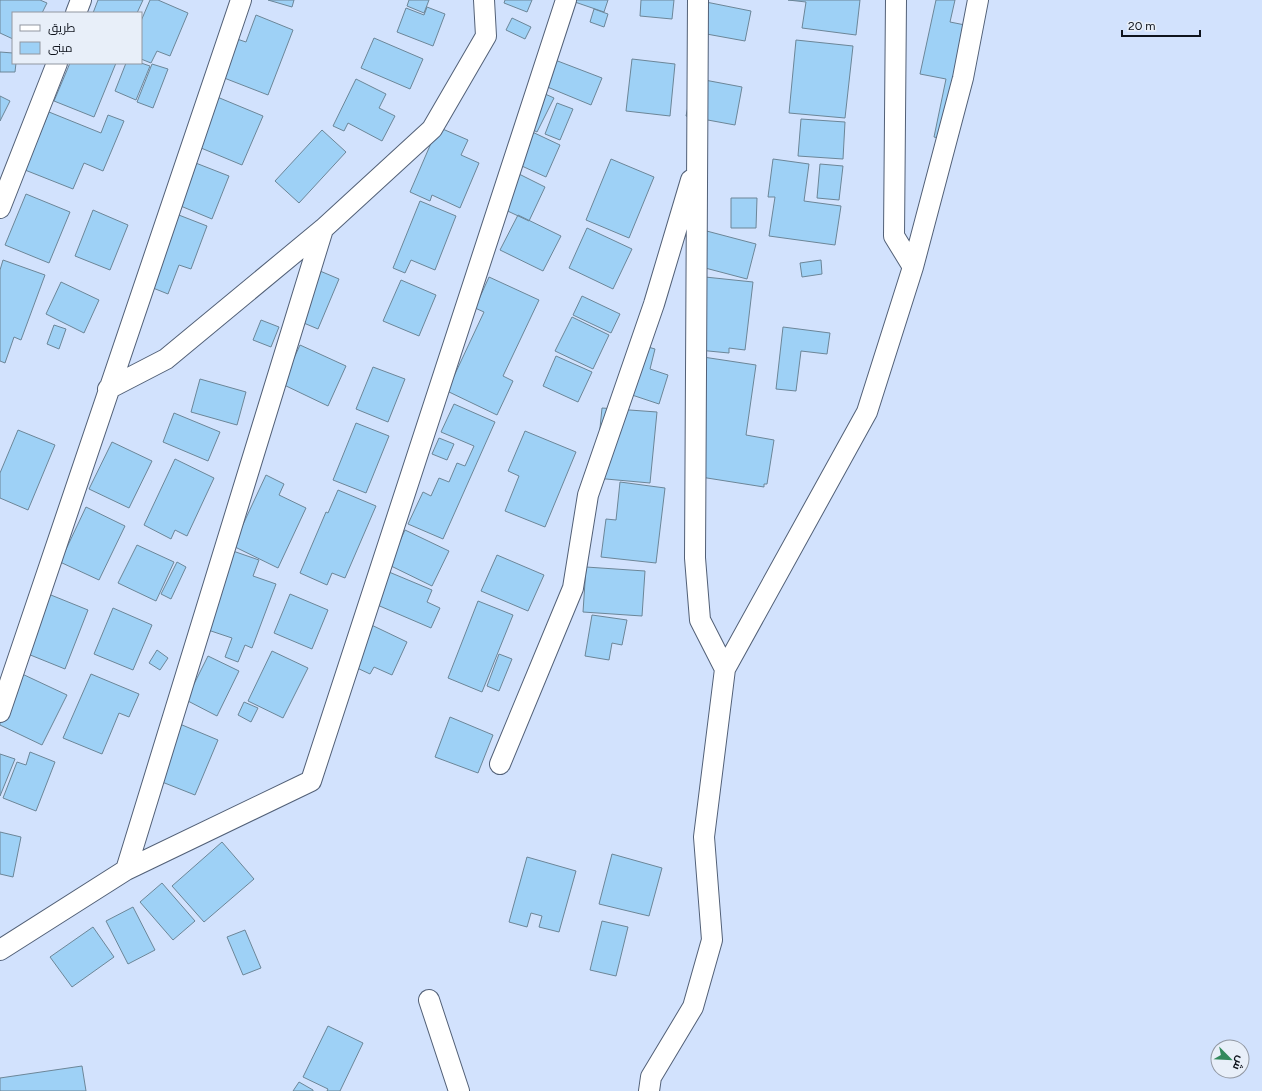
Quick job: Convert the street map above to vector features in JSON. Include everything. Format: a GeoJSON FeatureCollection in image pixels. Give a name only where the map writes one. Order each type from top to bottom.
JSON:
{"type":"FeatureCollection","features":[{"type":"Feature","properties":{"kind":"street"},"geometry":{"type":"LineString","coordinates":[[76,12],[82,0]]}},
{"type":"Feature","properties":{"kind":"street"},"geometry":{"type":"LineString","coordinates":[[0,712],[241,0]]}},
{"type":"Feature","properties":{"kind":"street"},"geometry":{"type":"LineString","coordinates":[[108,390],[166,359],[323,229],[432,128],[486,36],[484,0]]}},
{"type":"Feature","properties":{"kind":"street"},"geometry":{"type":"LineString","coordinates":[[0,950],[126,870],[311,781],[566,0]]}},
{"type":"Feature","properties":{"kind":"street"},"geometry":{"type":"LineString","coordinates":[[698,0],[695,558],[700,620],[725,669]]}},
{"type":"Feature","properties":{"kind":"street"},"geometry":{"type":"LineString","coordinates":[[896,0],[894,236],[913,267]]}},
{"type":"Feature","properties":{"kind":"street"},"geometry":{"type":"LineString","coordinates":[[649,1091],[651,1077],[693,1007],[712,940],[704,837],[725,669],[867,412],[913,267],[964,78],[978,0]]}},
{"type":"Feature","properties":{"kind":"street"},"geometry":{"type":"LineString","coordinates":[[0,208],[57,64]]}},
{"type":"Feature","properties":{"kind":"street"},"geometry":{"type":"LineString","coordinates":[[500,764],[573,588],[588,495],[654,304],[698,157]]}},
{"type":"Feature","properties":{"kind":"street"},"geometry":{"type":"LineString","coordinates":[[126,870],[323,229]]}},
{"type":"Feature","properties":{"kind":"street"},"geometry":{"type":"LineString","coordinates":[[429,1000],[459,1091]]}},
{"type":"Feature","properties":{"kind":"building"},"geometry":{"type":"Polygon","coordinates":[[[0,0],[40,0],[47,3],[42,12],[12,12],[12,39],[0,33],[0,0]]]}},
{"type":"Feature","properties":{"kind":"building"},"geometry":{"type":"Polygon","coordinates":[[[98,0],[143,0],[137,12],[93,12],[98,0]]]}},
{"type":"Feature","properties":{"kind":"building"},"geometry":{"type":"Polygon","coordinates":[[[150,0],[158,0],[188,13],[170,56],[157,51],[151,63],[142,59],[142,19],[150,0]]]}},
{"type":"Feature","properties":{"kind":"building"},"geometry":{"type":"Polygon","coordinates":[[[268,0],[294,0],[292,7],[268,0]]]}},
{"type":"Feature","properties":{"kind":"building"},"geometry":{"type":"Polygon","coordinates":[[[409,0],[429,0],[424,13],[407,6],[409,0]]]}},
{"type":"Feature","properties":{"kind":"building"},"geometry":{"type":"Polygon","coordinates":[[[505,0],[532,0],[527,12],[504,3],[505,0]]]}},
{"type":"Feature","properties":{"kind":"building"},"geometry":{"type":"Polygon","coordinates":[[[569,0],[608,0],[604,12],[569,0]]]}},
{"type":"Feature","properties":{"kind":"building"},"geometry":{"type":"Polygon","coordinates":[[[641,0],[674,0],[672,19],[640,16],[641,0]]]}},
{"type":"Feature","properties":{"kind":"building"},"geometry":{"type":"Polygon","coordinates":[[[696,0],[751,11],[745,41],[690,31],[696,0]]]}},
{"type":"Feature","properties":{"kind":"building"},"geometry":{"type":"Polygon","coordinates":[[[788,0],[860,0],[856,35],[802,28],[806,2],[788,0]]]}},
{"type":"Feature","properties":{"kind":"building"},"geometry":{"type":"Polygon","coordinates":[[[936,0],[955,0],[950,22],[980,28],[956,142],[934,137],[946,79],[920,74],[936,0]]]}},
{"type":"Feature","properties":{"kind":"building"},"geometry":{"type":"Polygon","coordinates":[[[427,7],[445,14],[433,46],[397,32],[406,8],[424,15],[427,7]]]}},
{"type":"Feature","properties":{"kind":"building"},"geometry":{"type":"Polygon","coordinates":[[[594,9],[608,14],[604,27],[590,22],[594,9]]]}},
{"type":"Feature","properties":{"kind":"building"},"geometry":{"type":"Polygon","coordinates":[[[256,15],[293,30],[268,95],[219,76],[234,38],[246,42],[256,15]]]}},
{"type":"Feature","properties":{"kind":"building"},"geometry":{"type":"Polygon","coordinates":[[[512,18],[531,27],[525,39],[506,30],[512,18]]]}},
{"type":"Feature","properties":{"kind":"building"},"geometry":{"type":"Polygon","coordinates":[[[374,38],[423,59],[410,89],[361,68],[374,38]]]}},
{"type":"Feature","properties":{"kind":"building"},"geometry":{"type":"Polygon","coordinates":[[[796,40],[853,46],[845,118],[789,113],[796,40]]]}},
{"type":"Feature","properties":{"kind":"building"},"geometry":{"type":"Polygon","coordinates":[[[0,52],[12,53],[12,64],[16,64],[15,72],[0,72],[0,52]]]}},
{"type":"Feature","properties":{"kind":"building"},"geometry":{"type":"Polygon","coordinates":[[[632,59],[675,64],[670,116],[626,111],[632,59]]]}},
{"type":"Feature","properties":{"kind":"building"},"geometry":{"type":"Polygon","coordinates":[[[555,60],[602,78],[591,105],[545,86],[555,60]]]}},
{"type":"Feature","properties":{"kind":"building"},"geometry":{"type":"Polygon","coordinates":[[[142,63],[150,66],[136,100],[115,91],[126,64],[142,63]]]}},
{"type":"Feature","properties":{"kind":"building"},"geometry":{"type":"Polygon","coordinates":[[[70,64],[116,64],[94,117],[54,101],[70,64]]]}},
{"type":"Feature","properties":{"kind":"building"},"geometry":{"type":"Polygon","coordinates":[[[152,64],[168,69],[153,108],[137,102],[152,64]]]}},
{"type":"Feature","properties":{"kind":"building"},"geometry":{"type":"Polygon","coordinates":[[[694,78],[742,87],[735,125],[686,116],[694,78]]]}},
{"type":"Feature","properties":{"kind":"building"},"geometry":{"type":"Polygon","coordinates":[[[356,79],[386,94],[379,108],[395,116],[382,141],[348,123],[344,131],[333,126],[356,79]]]}},
{"type":"Feature","properties":{"kind":"building"},"geometry":{"type":"Polygon","coordinates":[[[534,89],[554,98],[537,132],[518,122],[534,89]]]}},
{"type":"Feature","properties":{"kind":"building"},"geometry":{"type":"Polygon","coordinates":[[[210,94],[263,116],[242,165],[189,143],[210,94]]]}},
{"type":"Feature","properties":{"kind":"building"},"geometry":{"type":"Polygon","coordinates":[[[0,96],[10,101],[0,121],[0,96]]]}},
{"type":"Feature","properties":{"kind":"building"},"geometry":{"type":"Polygon","coordinates":[[[557,103],[573,109],[560,140],[545,134],[557,103]]]}},
{"type":"Feature","properties":{"kind":"building"},"geometry":{"type":"Polygon","coordinates":[[[49,112],[101,133],[108,115],[124,121],[103,171],[84,163],[73,189],[25,170],[49,112]]]}},
{"type":"Feature","properties":{"kind":"building"},"geometry":{"type":"Polygon","coordinates":[[[801,119],[845,122],[843,159],[798,156],[801,119]]]}},
{"type":"Feature","properties":{"kind":"building"},"geometry":{"type":"Polygon","coordinates":[[[438,127],[468,140],[461,155],[479,163],[460,208],[432,195],[430,201],[410,192],[438,127]]]}},
{"type":"Feature","properties":{"kind":"building"},"geometry":{"type":"Polygon","coordinates":[[[322,130],[346,152],[299,203],[275,181],[322,130]]]}},
{"type":"Feature","properties":{"kind":"building"},"geometry":{"type":"Polygon","coordinates":[[[528,130],[560,145],[546,177],[513,162],[528,130]]]}},
{"type":"Feature","properties":{"kind":"building"},"geometry":{"type":"Polygon","coordinates":[[[611,159],[654,177],[629,238],[586,220],[611,159]]]}},
{"type":"Feature","properties":{"kind":"building"},"geometry":{"type":"Polygon","coordinates":[[[773,159],[809,164],[804,201],[841,206],[835,245],[769,236],[775,197],[768,197],[773,159]]]}},
{"type":"Feature","properties":{"kind":"building"},"geometry":{"type":"Polygon","coordinates":[[[188,160],[229,176],[212,219],[171,202],[188,160]]]}},
{"type":"Feature","properties":{"kind":"building"},"geometry":{"type":"Polygon","coordinates":[[[820,164],[843,166],[839,200],[817,198],[820,164]]]}},
{"type":"Feature","properties":{"kind":"building"},"geometry":{"type":"Polygon","coordinates":[[[515,172],[545,187],[529,221],[499,207],[515,172]]]}},
{"type":"Feature","properties":{"kind":"building"},"geometry":{"type":"Polygon","coordinates":[[[26,194],[70,212],[49,263],[5,245],[26,194]]]}},
{"type":"Feature","properties":{"kind":"building"},"geometry":{"type":"Polygon","coordinates":[[[731,198],[757,198],[756,228],[731,228],[731,198]]]}},
{"type":"Feature","properties":{"kind":"building"},"geometry":{"type":"Polygon","coordinates":[[[420,201],[456,216],[435,270],[411,260],[405,273],[393,268],[420,201]]]}},
{"type":"Feature","properties":{"kind":"building"},"geometry":{"type":"Polygon","coordinates":[[[93,210],[128,225],[110,270],[75,256],[93,210]]]}},
{"type":"Feature","properties":{"kind":"building"},"geometry":{"type":"Polygon","coordinates":[[[166,210],[207,226],[191,269],[179,265],[168,294],[138,282],[166,210]]]}},
{"type":"Feature","properties":{"kind":"building"},"geometry":{"type":"Polygon","coordinates":[[[518,215],[561,236],[543,271],[500,250],[518,215]]]}},
{"type":"Feature","properties":{"kind":"building"},"geometry":{"type":"Polygon","coordinates":[[[587,228],[632,249],[613,289],[569,268],[587,228]]]}},
{"type":"Feature","properties":{"kind":"building"},"geometry":{"type":"Polygon","coordinates":[[[699,229],[756,244],[747,279],[690,264],[699,229]]]}},
{"type":"Feature","properties":{"kind":"building"},"geometry":{"type":"Polygon","coordinates":[[[3,260],[45,275],[21,340],[14,337],[5,363],[0,361],[0,270],[3,260]]]}},
{"type":"Feature","properties":{"kind":"building"},"geometry":{"type":"Polygon","coordinates":[[[821,260],[822,274],[802,277],[800,263],[821,260]]]}},
{"type":"Feature","properties":{"kind":"building"},"geometry":{"type":"Polygon","coordinates":[[[320,271],[339,279],[318,329],[299,321],[320,271]]]}},
{"type":"Feature","properties":{"kind":"building"},"geometry":{"type":"Polygon","coordinates":[[[489,277],[539,300],[503,376],[513,381],[497,415],[447,391],[484,312],[475,308],[489,277]]]}},
{"type":"Feature","properties":{"kind":"building"},"geometry":{"type":"Polygon","coordinates":[[[705,277],[753,282],[745,350],[729,348],[729,353],[698,350],[705,277]]]}},
{"type":"Feature","properties":{"kind":"building"},"geometry":{"type":"Polygon","coordinates":[[[401,280],[436,295],[419,336],[383,321],[401,280]]]}},
{"type":"Feature","properties":{"kind":"building"},"geometry":{"type":"Polygon","coordinates":[[[61,282],[99,300],[84,333],[46,314],[61,282]]]}},
{"type":"Feature","properties":{"kind":"building"},"geometry":{"type":"Polygon","coordinates":[[[582,296],[620,314],[611,333],[573,315],[582,296]]]}},
{"type":"Feature","properties":{"kind":"building"},"geometry":{"type":"Polygon","coordinates":[[[572,317],[609,335],[593,369],[555,351],[572,317]]]}},
{"type":"Feature","properties":{"kind":"building"},"geometry":{"type":"Polygon","coordinates":[[[261,320],[279,327],[271,347],[253,340],[261,320]]]}},
{"type":"Feature","properties":{"kind":"building"},"geometry":{"type":"Polygon","coordinates":[[[54,325],[66,329],[59,349],[47,344],[54,325]]]}},
{"type":"Feature","properties":{"kind":"building"},"geometry":{"type":"Polygon","coordinates":[[[783,327],[830,333],[827,354],[801,351],[796,391],[776,389],[783,327]]]}},
{"type":"Feature","properties":{"kind":"building"},"geometry":{"type":"Polygon","coordinates":[[[300,345],[346,366],[328,406],[282,384],[300,345]]]}},
{"type":"Feature","properties":{"kind":"building"},"geometry":{"type":"Polygon","coordinates":[[[641,345],[655,349],[650,369],[668,375],[659,404],[626,393],[641,345]]]}},
{"type":"Feature","properties":{"kind":"building"},"geometry":{"type":"Polygon","coordinates":[[[556,356],[592,372],[578,402],[543,386],[556,356]]]}},
{"type":"Feature","properties":{"kind":"building"},"geometry":{"type":"Polygon","coordinates":[[[703,357],[756,365],[746,435],[774,440],[767,484],[764,484],[764,487],[688,475],[703,357]]]}},
{"type":"Feature","properties":{"kind":"building"},"geometry":{"type":"Polygon","coordinates":[[[373,367],[405,379],[388,422],[356,409],[373,367]]]}},
{"type":"Feature","properties":{"kind":"building"},"geometry":{"type":"Polygon","coordinates":[[[200,379],[246,392],[237,425],[191,412],[200,379]]]}},
{"type":"Feature","properties":{"kind":"building"},"geometry":{"type":"Polygon","coordinates":[[[454,404],[495,422],[443,539],[408,524],[423,492],[431,496],[439,478],[449,482],[457,463],[465,466],[474,446],[441,432],[454,404]]]}},
{"type":"Feature","properties":{"kind":"building"},"geometry":{"type":"Polygon","coordinates":[[[602,408],[657,412],[650,483],[595,478],[602,408]]]}},
{"type":"Feature","properties":{"kind":"building"},"geometry":{"type":"Polygon","coordinates":[[[174,413],[220,432],[208,461],[163,442],[174,413]]]}},
{"type":"Feature","properties":{"kind":"building"},"geometry":{"type":"Polygon","coordinates":[[[356,423],[389,436],[366,493],[333,480],[356,423]]]}},
{"type":"Feature","properties":{"kind":"building"},"geometry":{"type":"Polygon","coordinates":[[[18,430],[55,445],[28,510],[0,498],[0,473],[18,430]]]}},
{"type":"Feature","properties":{"kind":"building"},"geometry":{"type":"Polygon","coordinates":[[[525,431],[576,452],[545,527],[505,511],[519,476],[508,471],[525,431]]]}},
{"type":"Feature","properties":{"kind":"building"},"geometry":{"type":"Polygon","coordinates":[[[439,438],[454,444],[447,460],[432,454],[439,438]]]}},
{"type":"Feature","properties":{"kind":"building"},"geometry":{"type":"Polygon","coordinates":[[[112,442],[152,461],[129,508],[89,489],[112,442]]]}},
{"type":"Feature","properties":{"kind":"building"},"geometry":{"type":"Polygon","coordinates":[[[175,459],[214,478],[187,536],[175,530],[171,539],[144,525],[175,459]]]}},
{"type":"Feature","properties":{"kind":"building"},"geometry":{"type":"Polygon","coordinates":[[[266,475],[284,484],[279,495],[306,508],[278,568],[233,546],[266,475]]]}},
{"type":"Feature","properties":{"kind":"building"},"geometry":{"type":"Polygon","coordinates":[[[620,482],[665,488],[656,563],[601,557],[606,519],[616,520],[620,482]]]}},
{"type":"Feature","properties":{"kind":"building"},"geometry":{"type":"Polygon","coordinates":[[[338,490],[376,506],[345,578],[332,573],[327,585],[300,573],[326,512],[328,513],[338,490]]]}},
{"type":"Feature","properties":{"kind":"building"},"geometry":{"type":"Polygon","coordinates":[[[86,507],[125,526],[99,580],[60,562],[86,507]]]}},
{"type":"Feature","properties":{"kind":"building"},"geometry":{"type":"Polygon","coordinates":[[[405,530],[449,551],[432,586],[389,565],[405,530]]]}},
{"type":"Feature","properties":{"kind":"building"},"geometry":{"type":"Polygon","coordinates":[[[137,545],[174,562],[156,601],[118,583],[137,545]]]}},
{"type":"Feature","properties":{"kind":"building"},"geometry":{"type":"Polygon","coordinates":[[[230,550],[259,560],[253,576],[276,584],[252,648],[245,645],[238,662],[225,657],[232,638],[196,626],[230,550]]]}},
{"type":"Feature","properties":{"kind":"building"},"geometry":{"type":"Polygon","coordinates":[[[497,555],[544,575],[528,611],[481,591],[497,555]]]}},
{"type":"Feature","properties":{"kind":"building"},"geometry":{"type":"Polygon","coordinates":[[[177,562],[186,567],[171,599],[161,594],[177,562]]]}},
{"type":"Feature","properties":{"kind":"building"},"geometry":{"type":"Polygon","coordinates":[[[586,567],[645,571],[642,616],[583,612],[586,567]]]}},
{"type":"Feature","properties":{"kind":"building"},"geometry":{"type":"Polygon","coordinates":[[[389,572],[432,590],[427,602],[440,608],[431,628],[375,604],[389,572]]]}},
{"type":"Feature","properties":{"kind":"building"},"geometry":{"type":"Polygon","coordinates":[[[41,591],[88,610],[65,669],[18,650],[41,591]]]}},
{"type":"Feature","properties":{"kind":"building"},"geometry":{"type":"Polygon","coordinates":[[[290,594],[328,610],[312,649],[274,633],[290,594]]]}},
{"type":"Feature","properties":{"kind":"building"},"geometry":{"type":"Polygon","coordinates":[[[478,601],[513,615],[482,692],[448,678],[478,601]]]}},
{"type":"Feature","properties":{"kind":"building"},"geometry":{"type":"Polygon","coordinates":[[[113,608],[152,625],[133,670],[94,654],[113,608]]]}},
{"type":"Feature","properties":{"kind":"building"},"geometry":{"type":"Polygon","coordinates":[[[592,615],[627,620],[622,645],[612,643],[609,660],[585,656],[592,615]]]}},
{"type":"Feature","properties":{"kind":"building"},"geometry":{"type":"Polygon","coordinates":[[[361,620],[407,642],[392,675],[374,667],[370,674],[342,661],[361,620]]]}},
{"type":"Feature","properties":{"kind":"building"},"geometry":{"type":"Polygon","coordinates":[[[157,650],[168,658],[160,670],[149,663],[157,650]]]}},
{"type":"Feature","properties":{"kind":"building"},"geometry":{"type":"Polygon","coordinates":[[[272,651],[308,668],[283,718],[248,701],[272,651]]]}},
{"type":"Feature","properties":{"kind":"building"},"geometry":{"type":"Polygon","coordinates":[[[499,654],[512,659],[499,691],[487,686],[499,654]]]}},
{"type":"Feature","properties":{"kind":"building"},"geometry":{"type":"Polygon","coordinates":[[[208,656],[239,671],[217,716],[186,700],[208,656]]]}},
{"type":"Feature","properties":{"kind":"building"},"geometry":{"type":"Polygon","coordinates":[[[20,673],[67,695],[42,745],[0,725],[0,713],[20,673]]]}},
{"type":"Feature","properties":{"kind":"building"},"geometry":{"type":"Polygon","coordinates":[[[91,674],[139,694],[129,717],[119,713],[102,754],[63,738],[91,674]]]}},
{"type":"Feature","properties":{"kind":"building"},"geometry":{"type":"Polygon","coordinates":[[[244,702],[258,708],[251,722],[238,715],[244,702]]]}},
{"type":"Feature","properties":{"kind":"building"},"geometry":{"type":"Polygon","coordinates":[[[450,717],[493,735],[478,773],[435,757],[450,717]]]}},
{"type":"Feature","properties":{"kind":"building"},"geometry":{"type":"Polygon","coordinates":[[[175,722],[218,740],[195,795],[152,778],[175,722]]]}},
{"type":"Feature","properties":{"kind":"building"},"geometry":{"type":"Polygon","coordinates":[[[30,752],[55,762],[36,811],[3,798],[17,762],[26,765],[30,752]]]}},
{"type":"Feature","properties":{"kind":"building"},"geometry":{"type":"Polygon","coordinates":[[[0,754],[15,759],[0,796],[0,754]]]}},
{"type":"Feature","properties":{"kind":"building"},"geometry":{"type":"Polygon","coordinates":[[[0,832],[21,837],[13,877],[0,874],[0,832]]]}},
{"type":"Feature","properties":{"kind":"building"},"geometry":{"type":"Polygon","coordinates":[[[222,842],[254,879],[204,922],[172,886],[222,842]]]}},
{"type":"Feature","properties":{"kind":"building"},"geometry":{"type":"Polygon","coordinates":[[[612,854],[662,868],[649,916],[599,904],[612,854]]]}},
{"type":"Feature","properties":{"kind":"building"},"geometry":{"type":"Polygon","coordinates":[[[527,857],[576,871],[559,932],[539,927],[542,916],[531,913],[527,927],[509,922],[527,857]]]}},
{"type":"Feature","properties":{"kind":"building"},"geometry":{"type":"Polygon","coordinates":[[[162,883],[195,921],[173,940],[140,902],[162,883]]]}},
{"type":"Feature","properties":{"kind":"building"},"geometry":{"type":"Polygon","coordinates":[[[133,907],[155,950],[128,964],[106,921],[133,907]]]}},
{"type":"Feature","properties":{"kind":"building"},"geometry":{"type":"Polygon","coordinates":[[[602,921],[628,927],[616,976],[590,970],[602,921]]]}},
{"type":"Feature","properties":{"kind":"building"},"geometry":{"type":"Polygon","coordinates":[[[93,927],[114,957],[72,987],[50,957],[93,927]]]}},
{"type":"Feature","properties":{"kind":"building"},"geometry":{"type":"Polygon","coordinates":[[[245,930],[261,968],[243,975],[227,937],[245,930]]]}},
{"type":"Feature","properties":{"kind":"building"},"geometry":{"type":"Polygon","coordinates":[[[328,1026],[363,1043],[340,1091],[327,1091],[328,1089],[303,1077],[328,1026]]]}},
{"type":"Feature","properties":{"kind":"building"},"geometry":{"type":"Polygon","coordinates":[[[82,1066],[86,1091],[0,1091],[0,1078],[82,1066]]]}},
{"type":"Feature","properties":{"kind":"building"},"geometry":{"type":"Polygon","coordinates":[[[299,1082],[313,1090],[313,1091],[293,1091],[299,1082]]]}}]}
